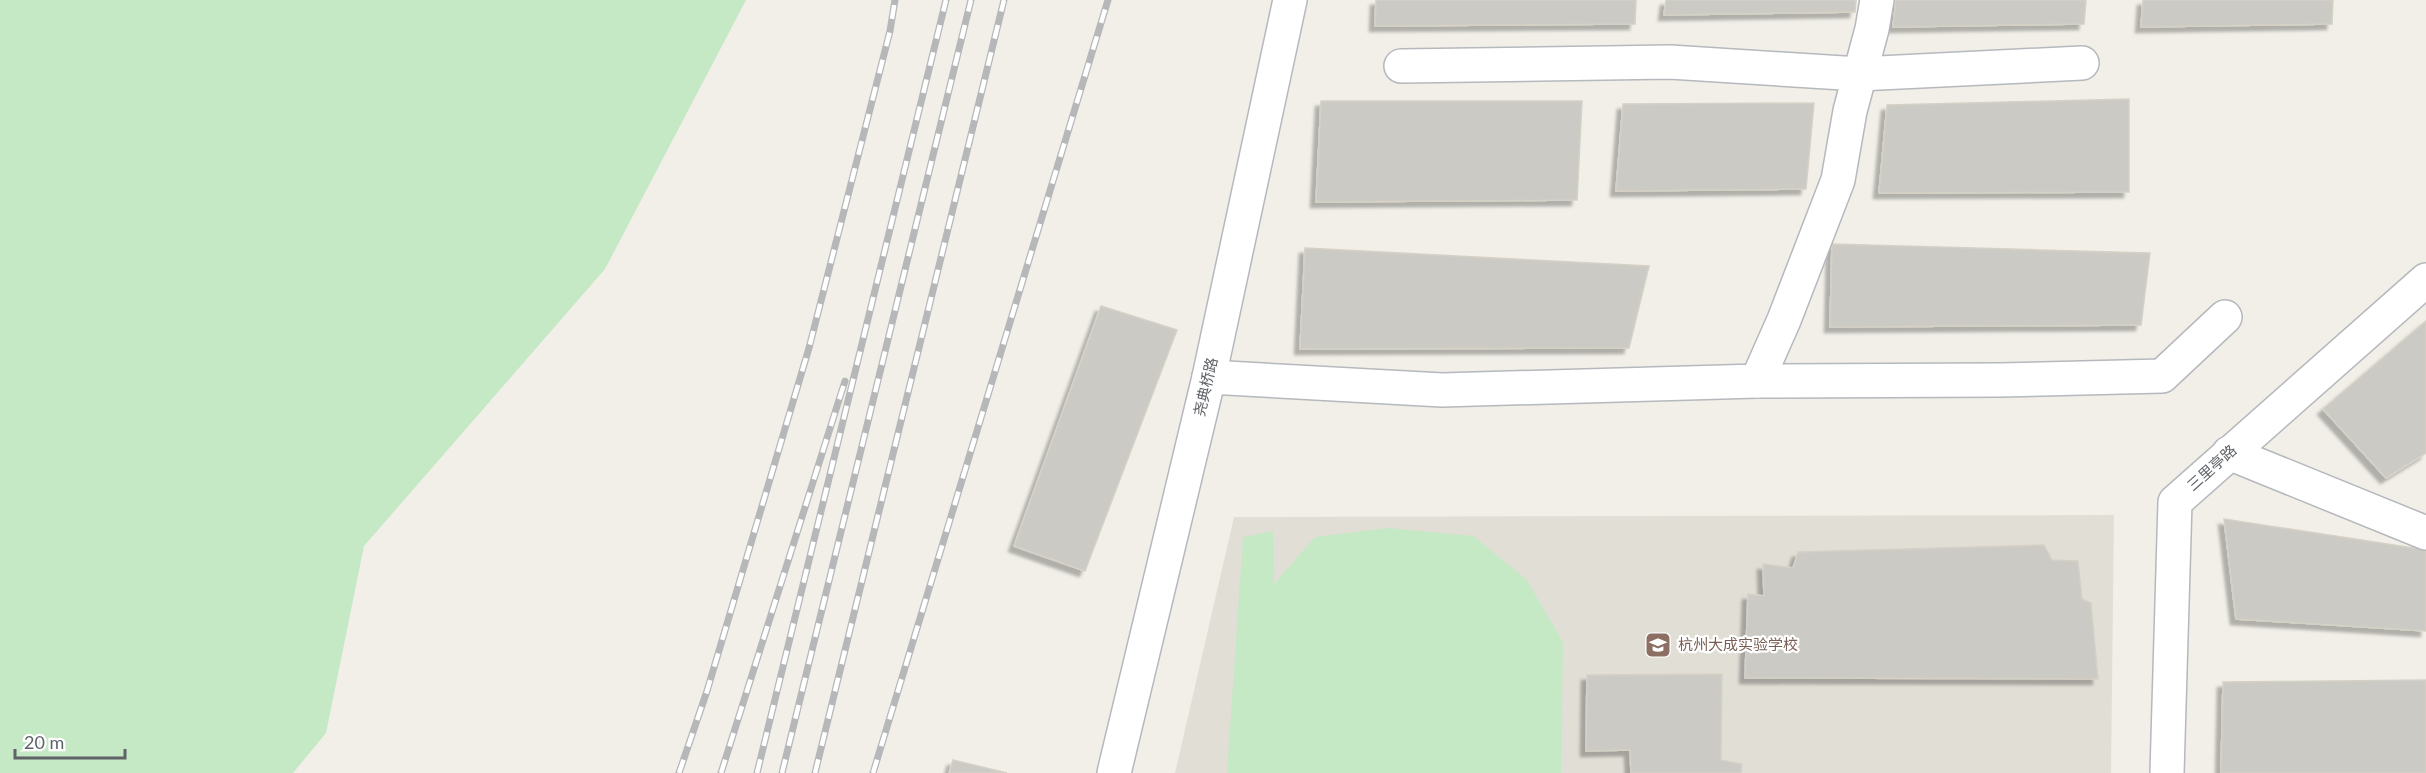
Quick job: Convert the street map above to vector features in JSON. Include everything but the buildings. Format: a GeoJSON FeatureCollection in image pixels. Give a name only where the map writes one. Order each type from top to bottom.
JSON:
{"type":"FeatureCollection","features":[{"type":"Feature","properties":{"kind":"street","name":"尧典桥路"},"geometry":{"type":"LineString","coordinates":[[1114,773],[1209,377],[1290,0]]}},
{"type":"Feature","properties":{"kind":"street"},"geometry":{"type":"LineString","coordinates":[[1757,381],[1784,320],[1838,180],[1850,111],[1877,0]]}},
{"type":"Feature","properties":{"kind":"street"},"geometry":{"type":"LineString","coordinates":[[1401,66],[1670,62],[1859,74],[2082,63]]}},
{"type":"Feature","properties":{"kind":"street","name":"三里亭路"},"geometry":{"type":"LineString","coordinates":[[2167,773],[2175,501],[2426,280]]}},
{"type":"Feature","properties":{"kind":"street"},"geometry":{"type":"LineString","coordinates":[[1209,377],[1442,390],[1757,381],[2000,380],[2162,376],[2224,317]]}},
{"type":"Feature","properties":{"kind":"street"},"geometry":{"type":"LineString","coordinates":[[2229,453],[2426,533]]}},
{"type":"Feature","properties":{"kind":"shaded area","name":"杭州大成实验学校"},"geometry":{"type":"Polygon","coordinates":[[[2114,515],[2111,773],[1175,773],[1234,517],[2114,515]]]}},
{"type":"Feature","properties":{"kind":"green space"},"geometry":{"type":"Polygon","coordinates":[[[0,0],[746,0],[605,269],[364,546],[326,733],[293,773],[0,773],[0,0]]]}},
{"type":"Feature","properties":{"kind":"green space"},"geometry":{"type":"Polygon","coordinates":[[[1388,528],[1473,536],[1526,579],[1563,642],[1561,773],[1227,773],[1243,537],[1273,531],[1274,584],[1315,537],[1388,528]]]}},
{"type":"Feature","properties":{"kind":"railway"},"geometry":{"type":"LineString","coordinates":[[679,773],[707,691],[809,348],[890,31],[895,0]]}},
{"type":"Feature","properties":{"kind":"railway"},"geometry":{"type":"LineString","coordinates":[[757,773],[946,0]]}},
{"type":"Feature","properties":{"kind":"railway"},"geometry":{"type":"LineString","coordinates":[[782,773],[971,0]]}},
{"type":"Feature","properties":{"kind":"railway"},"geometry":{"type":"LineString","coordinates":[[815,773],[1004,0]]}},
{"type":"Feature","properties":{"kind":"railway"},"geometry":{"type":"LineString","coordinates":[[873,773],[1108,0]]}},
{"type":"Feature","properties":{"kind":"railway"},"geometry":{"type":"LineString","coordinates":[[721,773],[845,381]]}},
{"type":"Feature","properties":{"kind":"place","name":"杭州大成实验学校"},"geometry":{"type":"Point","coordinates":[1658,645]}}]}
